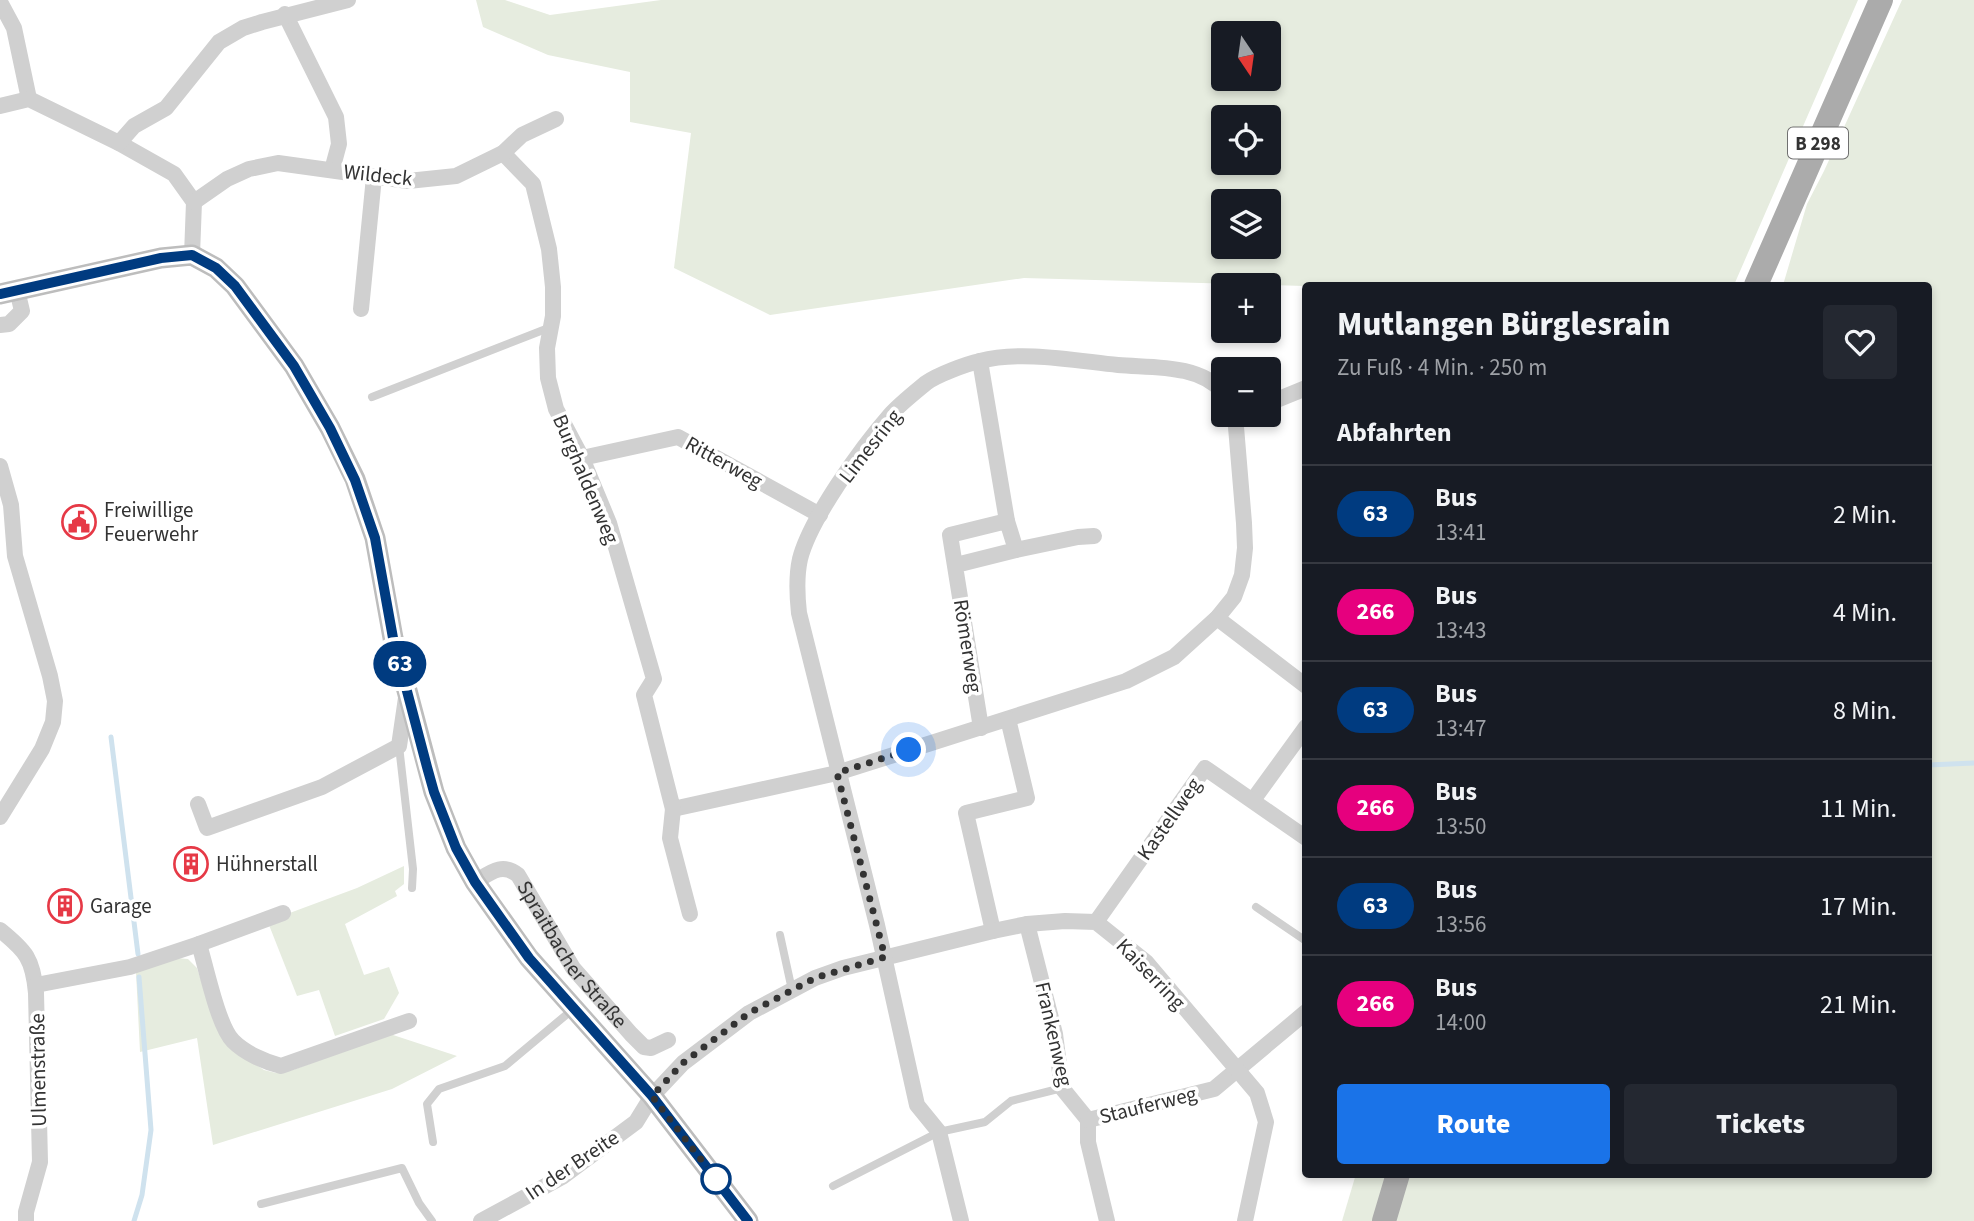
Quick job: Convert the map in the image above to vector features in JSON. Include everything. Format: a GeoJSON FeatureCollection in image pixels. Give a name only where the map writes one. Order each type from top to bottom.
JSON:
{"type":"FeatureCollection","features":[{"type":"Feature","properties":{"kind":"main road","name":"B 298"},"geometry":{"type":"LineString","coordinates":[[1757,282],[1881,0]]}},
{"type":"Feature","properties":{"kind":"main road"},"geometry":{"type":"LineString","coordinates":[[1384,1221],[1397,1178]]}},
{"type":"Feature","properties":{"kind":"street"},"geometry":{"type":"LineString","coordinates":[[119,143],[134,126],[166,108],[219,42],[243,28],[348,0]]}},
{"type":"Feature","properties":{"kind":"street"},"geometry":{"type":"LineString","coordinates":[[0,2],[14,28],[29,99]]}},
{"type":"Feature","properties":{"kind":"street"},"geometry":{"type":"LineString","coordinates":[[285,15],[336,117],[339,144],[332,170]]}},
{"type":"Feature","properties":{"kind":"street"},"geometry":{"type":"LineString","coordinates":[[0,106],[29,99],[119,143],[174,174],[194,202],[192,255],[161,258],[8,292],[22,311],[9,324],[0,325]]}},
{"type":"Feature","properties":{"kind":"street","name":"Wildeck"},"geometry":{"type":"LineString","coordinates":[[194,202],[227,179],[249,169],[278,163],[408,181],[456,176],[503,153],[522,135],[556,119]]}},
{"type":"Feature","properties":{"kind":"street","name":"Burghaldenweg"},"geometry":{"type":"LineString","coordinates":[[503,153],[533,184],[549,249],[553,287],[547,348],[548,378],[556,409],[582,458],[609,523],[654,679],[644,695],[673,809],[670,838],[690,914]]}},
{"type":"Feature","properties":{"kind":"street"},"geometry":{"type":"LineString","coordinates":[[361,309],[374,177]]}},
{"type":"Feature","properties":{"kind":"street","name":"Spraitbacher Straße"},"geometry":{"type":"LineString","coordinates":[[192,255],[216,268],[235,286],[294,366],[330,428],[355,480],[375,538],[393,638],[434,792],[456,848],[475,882],[529,958],[652,1096],[748,1221]]}},
{"type":"Feature","properties":{"kind":"street","name":"Limesring"},"geometry":{"type":"LineString","coordinates":[[885,957],[799,612],[796,583],[800,560],[810,532],[858,457],[891,414],[929,381],[980,360],[1035,358],[1190,371],[1211,381]]}},
{"type":"Feature","properties":{"kind":"street"},"geometry":{"type":"LineString","coordinates":[[980,360],[1007,521],[1016,550]]}},
{"type":"Feature","properties":{"kind":"street"},"geometry":{"type":"LineString","coordinates":[[1281,397],[1302,390]]}},
{"type":"Feature","properties":{"kind":"street"},"geometry":{"type":"LineString","coordinates":[[673,809],[837,773],[1126,681],[1174,657],[1217,618],[1234,597],[1242,575],[1245,548],[1237,427]]}},
{"type":"Feature","properties":{"kind":"street","name":"Ritterweg"},"geometry":{"type":"LineString","coordinates":[[582,458],[678,436],[820,515]]}},
{"type":"Feature","properties":{"kind":"street"},"geometry":{"type":"LineString","coordinates":[[0,466],[11,505],[15,556],[55,701],[53,722],[43,749],[0,817]]}},
{"type":"Feature","properties":{"kind":"street","name":"Römerweg"},"geometry":{"type":"LineString","coordinates":[[981,728],[950,535],[1007,521]]}},
{"type":"Feature","properties":{"kind":"street"},"geometry":{"type":"LineString","coordinates":[[956,565],[1016,550],[1094,536]]}},
{"type":"Feature","properties":{"kind":"street"},"geometry":{"type":"LineString","coordinates":[[1217,618],[1302,683]]}},
{"type":"Feature","properties":{"kind":"street","name":"Spraitbacher Straße"},"geometry":{"type":"LineString","coordinates":[[399,746],[407,692]]}},
{"type":"Feature","properties":{"kind":"street"},"geometry":{"type":"LineString","coordinates":[[993,931],[965,813],[1027,798],[1008,719]]}},
{"type":"Feature","properties":{"kind":"street"},"geometry":{"type":"LineString","coordinates":[[1302,733],[1253,800],[1302,835]]}},
{"type":"Feature","properties":{"kind":"street"},"geometry":{"type":"LineString","coordinates":[[198,804],[207,828],[322,787],[399,746]]}},
{"type":"Feature","properties":{"kind":"street","name":"Kastellweg"},"geometry":{"type":"LineString","coordinates":[[1096,922],[1205,768],[1253,800]]}},
{"type":"Feature","properties":{"kind":"street","name":"Spraitbacher Straße"},"geometry":{"type":"LineString","coordinates":[[475,882],[497,868],[512,870],[518,875],[573,968],[631,1034],[644,1047],[651,1048],[668,1040]]}},
{"type":"Feature","properties":{"kind":"street"},"geometry":{"type":"LineString","coordinates":[[36,985],[130,967],[284,913]]}},
{"type":"Feature","properties":{"kind":"street","name":"Kaiserring"},"geometry":{"type":"LineString","coordinates":[[652,1096],[683,1063],[749,1013],[792,990],[843,968],[1027,923],[1096,922],[1146,962],[1257,1093],[1266,1122],[1245,1221]]}},
{"type":"Feature","properties":{"kind":"street","name":"Frankenweg"},"geometry":{"type":"LineString","coordinates":[[1027,923],[1055,1034],[1062,1088],[1088,1119]]}},
{"type":"Feature","properties":{"kind":"street","name":"Ulmenstraße"},"geometry":{"type":"LineString","coordinates":[[0,930],[26,954],[33,967],[36,985],[40,1162],[26,1221]]}},
{"type":"Feature","properties":{"kind":"street"},"geometry":{"type":"LineString","coordinates":[[199,944],[222,1024],[232,1041],[267,1063],[281,1066],[409,1021]]}},
{"type":"Feature","properties":{"kind":"street"},"geometry":{"type":"LineString","coordinates":[[885,957],[917,1105],[939,1132],[961,1221]]}},
{"type":"Feature","properties":{"kind":"street","name":"Stauferweg"},"geometry":{"type":"LineString","coordinates":[[1088,1119],[1213,1089],[1302,1015]]}},
{"type":"Feature","properties":{"kind":"street","name":"In der Breite"},"geometry":{"type":"LineString","coordinates":[[481,1221],[562,1177],[636,1122],[652,1096]]}},
{"type":"Feature","properties":{"kind":"street"},"geometry":{"type":"LineString","coordinates":[[1088,1119],[1088,1142],[1107,1221]]}},
{"type":"Feature","properties":{"kind":"lane"},"geometry":{"type":"LineString","coordinates":[[372,397],[551,327]]}},
{"type":"Feature","properties":{"kind":"lane"},"geometry":{"type":"LineString","coordinates":[[399,746],[413,869],[412,888]]}},
{"type":"Feature","properties":{"kind":"lane"},"geometry":{"type":"LineString","coordinates":[[1256,907],[1302,938]]}},
{"type":"Feature","properties":{"kind":"lane"},"geometry":{"type":"LineString","coordinates":[[780,935],[792,990]]}},
{"type":"Feature","properties":{"kind":"lane"},"geometry":{"type":"LineString","coordinates":[[433,1142],[427,1104],[439,1089],[505,1066],[574,1008]]}},
{"type":"Feature","properties":{"kind":"lane"},"geometry":{"type":"LineString","coordinates":[[833,1186],[939,1132],[985,1122],[1011,1101],[1062,1088]]}},
{"type":"Feature","properties":{"kind":"lane"},"geometry":{"type":"LineString","coordinates":[[261,1204],[402,1168],[419,1203],[432,1221]]}},
{"type":"Feature","properties":{"kind":"shaded area"},"geometry":{"type":"Polygon","coordinates":[[[476,0],[505,0],[550,15],[661,0],[1858,0],[1735,282],[1302,282],[1302,286],[1281,285],[1281,273],[1211,273],[1211,283],[1024,278],[770,315],[674,268],[691,133],[630,122],[630,72],[548,55],[483,27],[476,0]]]}},
{"type":"Feature","properties":{"kind":"shaded area"},"geometry":{"type":"Polygon","coordinates":[[[1902,0],[1974,0],[1974,1221],[1394,1221],[1406,1178],[1932,1178],[1932,282],[1784,282],[1807,204],[1902,0]]]}},
{"type":"Feature","properties":{"kind":"shaded area"},"geometry":{"type":"Polygon","coordinates":[[[404,866],[404,884],[395,891],[397,896],[345,924],[364,975],[389,967],[399,993],[384,1019],[335,1036],[319,990],[297,996],[269,925],[287,914],[357,888],[404,866]]]}},
{"type":"Feature","properties":{"kind":"shaded area"},"geometry":{"type":"Polygon","coordinates":[[[176,958],[188,959],[197,968],[216,1025],[229,1046],[264,1070],[276,1073],[293,1070],[390,1034],[457,1056],[392,1089],[213,1145],[197,1038],[140,1052],[136,972],[176,958]]]}},
{"type":"Feature","properties":{"kind":"shaded area"},"geometry":{"type":"Polygon","coordinates":[[[1355,1178],[1387,1178],[1374,1221],[1342,1221],[1355,1178]]]}},
{"type":"Feature","properties":{"kind":"waterway"},"geometry":{"type":"LineString","coordinates":[[111,737],[138,954]]}},
{"type":"Feature","properties":{"kind":"waterway"},"geometry":{"type":"LineString","coordinates":[[1932,765],[1974,763]]}},
{"type":"Feature","properties":{"kind":"waterway"},"geometry":{"type":"LineString","coordinates":[[134,1221],[142,1195],[151,1130],[139,977]]}},
{"type":"Feature","properties":{"kind":"bus line","name":"63"},"geometry":{"type":"LineString","coordinates":[[0,294],[161,258],[192,255],[216,268],[235,286],[294,366],[330,428],[355,480],[375,538],[393,638],[427,767],[456,848],[475,882],[529,958],[652,1096],[748,1221]]}},
{"type":"Feature","properties":{"kind":"place","name":"Freiwillige Feuerwehr"},"geometry":{"type":"Point","coordinates":[79,522]}},
{"type":"Feature","properties":{"kind":"place","name":"Hühnerstall"},"geometry":{"type":"Point","coordinates":[191,864]}},
{"type":"Feature","properties":{"kind":"place","name":"Garage"},"geometry":{"type":"Point","coordinates":[65,906]}},
{"type":"Feature","properties":{"kind":"route"},"geometry":{"type":"LineString","coordinates":[[716,1179],[652,1096],[683,1063],[749,1013],[815,978],[885,957],[837,773],[909,750]]}}]}
